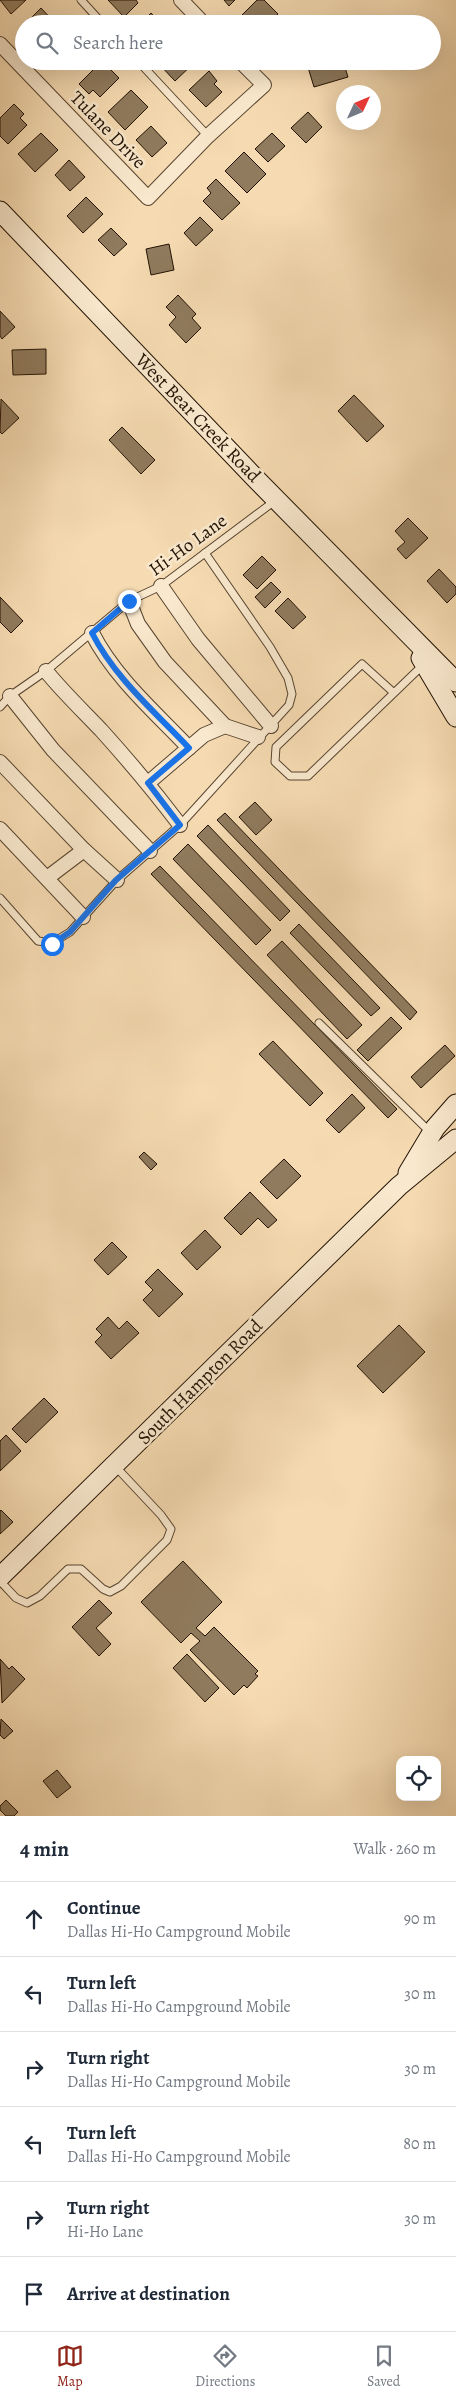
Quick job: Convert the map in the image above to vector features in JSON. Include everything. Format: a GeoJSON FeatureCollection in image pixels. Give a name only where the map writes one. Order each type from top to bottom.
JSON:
{"type":"FeatureCollection","features":[{"type":"Feature","properties":{"kind":"main road","name":"West Bear Creek Road"},"geometry":{"type":"LineString","coordinates":[[0,211],[276,500],[456,682]]}},
{"type":"Feature","properties":{"kind":"main road","name":"West Bear Creek Road"},"geometry":{"type":"LineString","coordinates":[[398,624],[425,663],[456,717]]}},
{"type":"Feature","properties":{"kind":"main road","name":"South Hampton Road"},"geometry":{"type":"LineString","coordinates":[[399,1186],[431,1134],[456,1104]]}},
{"type":"Feature","properties":{"kind":"main road","name":"South Hampton Road"},"geometry":{"type":"LineString","coordinates":[[0,1577],[399,1186],[456,1139]]}},
{"type":"Feature","properties":{"kind":"street"},"geometry":{"type":"LineString","coordinates":[[181,0],[195,15]]}},
{"type":"Feature","properties":{"kind":"street","name":"Tulane Drive"},"geometry":{"type":"LineString","coordinates":[[0,44],[15,60]]}},
{"type":"Feature","properties":{"kind":"street","name":"Tulane Drive"},"geometry":{"type":"LineString","coordinates":[[25,70],[148,198],[208,136]]}},
{"type":"Feature","properties":{"kind":"street"},"geometry":{"type":"LineString","coordinates":[[208,136],[264,86],[249,70]]}},
{"type":"Feature","properties":{"kind":"street"},"geometry":{"type":"LineString","coordinates":[[161,586],[198,639],[271,726]]}},
{"type":"Feature","properties":{"kind":"street"},"geometry":{"type":"LineString","coordinates":[[129,601],[138,624],[165,662],[225,726],[258,737]]}},
{"type":"Feature","properties":{"kind":"street"},"geometry":{"type":"LineString","coordinates":[[92,633],[102,652],[125,682],[189,748]]}},
{"type":"Feature","properties":{"kind":"street"},"geometry":{"type":"LineString","coordinates":[[46,671],[68,698],[99,728],[148,783],[180,825]]}},
{"type":"Feature","properties":{"kind":"street"},"geometry":{"type":"LineString","coordinates":[[10,696],[54,750],[150,851]]}},
{"type":"Feature","properties":{"kind":"street"},"geometry":{"type":"LineString","coordinates":[[148,783],[204,735],[225,726]]}},
{"type":"Feature","properties":{"kind":"street"},"geometry":{"type":"LineString","coordinates":[[0,762],[84,850],[116,880]]}},
{"type":"Feature","properties":{"kind":"street"},"geometry":{"type":"LineString","coordinates":[[0,829],[83,917]]}},
{"type":"Feature","properties":{"kind":"street"},"geometry":{"type":"LineString","coordinates":[[47,878],[84,850]]}},
{"type":"Feature","properties":{"kind":"lane"},"geometry":{"type":"LineString","coordinates":[[80,0],[94,15]]}},
{"type":"Feature","properties":{"kind":"lane"},"geometry":{"type":"LineString","coordinates":[[146,70],[208,136]]}},
{"type":"Feature","properties":{"kind":"lane","name":"Hi-Ho Lane"},"geometry":{"type":"LineString","coordinates":[[0,707],[10,696],[46,671],[129,601],[161,586],[276,500]]}},
{"type":"Feature","properties":{"kind":"lane"},"geometry":{"type":"LineString","coordinates":[[0,898],[38,941],[52,944],[70,932],[116,880],[180,825],[289,705],[292,694],[288,678],[270,647],[205,553]]}},
{"type":"Feature","properties":{"kind":"lane"},"geometry":{"type":"LineString","coordinates":[[394,693],[362,664],[276,747],[275,762],[290,776],[308,776],[394,693],[425,663]]}},
{"type":"Feature","properties":{"kind":"lane"},"geometry":{"type":"LineString","coordinates":[[319,1023],[431,1134]]}},
{"type":"Feature","properties":{"kind":"lane"},"geometry":{"type":"LineString","coordinates":[[0,1581],[16,1598],[27,1603],[40,1596],[68,1569],[81,1569],[103,1589],[110,1592],[120,1586],[167,1540],[171,1529],[161,1515],[114,1466]]}},
{"type":"Feature","properties":{"kind":"building"},"geometry":{"type":"Polygon","coordinates":[[[0,0],[26,0],[11,14],[0,0]]]}},
{"type":"Feature","properties":{"kind":"building"},"geometry":{"type":"Polygon","coordinates":[[[108,0],[136,0],[138,3],[126,15],[122,15],[108,0]]]}},
{"type":"Feature","properties":{"kind":"building"},"geometry":{"type":"Polygon","coordinates":[[[224,0],[235,0],[229,6],[224,0]]]}},
{"type":"Feature","properties":{"kind":"building"},"geometry":{"type":"Polygon","coordinates":[[[257,0],[264,0],[278,14],[277,15],[242,15],[257,0]]]}},
{"type":"Feature","properties":{"kind":"building"},"geometry":{"type":"Polygon","coordinates":[[[41,8],[48,15],[34,15],[41,8]]]}},
{"type":"Feature","properties":{"kind":"building"},"geometry":{"type":"Polygon","coordinates":[[[93,70],[111,70],[119,78],[100,97],[93,90],[89,94],[79,84],[93,70]]]}},
{"type":"Feature","properties":{"kind":"building"},"geometry":{"type":"Polygon","coordinates":[[[165,70],[187,70],[175,81],[165,70]]]}},
{"type":"Feature","properties":{"kind":"building"},"geometry":{"type":"Polygon","coordinates":[[[309,70],[346,70],[348,77],[314,87],[309,70]]]}},
{"type":"Feature","properties":{"kind":"building"},"geometry":{"type":"Polygon","coordinates":[[[209,71],[217,81],[214,84],[222,92],[206,107],[189,90],[209,71]]]}},
{"type":"Feature","properties":{"kind":"building"},"geometry":{"type":"Polygon","coordinates":[[[131,90],[148,107],[125,130],[108,112],[131,90]]]}},
{"type":"Feature","properties":{"kind":"building"},"geometry":{"type":"Polygon","coordinates":[[[14,104],[24,114],[20,118],[27,125],[8,144],[0,136],[0,118],[14,104]]]}},
{"type":"Feature","properties":{"kind":"building"},"geometry":{"type":"Polygon","coordinates":[[[308,112],[322,127],[306,143],[291,128],[308,112]]]}},
{"type":"Feature","properties":{"kind":"building"},"geometry":{"type":"Polygon","coordinates":[[[151,126],[167,143],[152,157],[136,140],[151,126]]]}},
{"type":"Feature","properties":{"kind":"building"},"geometry":{"type":"Polygon","coordinates":[[[41,133],[58,150],[35,172],[18,154],[41,133]]]}},
{"type":"Feature","properties":{"kind":"building"},"geometry":{"type":"Polygon","coordinates":[[[272,133],[285,146],[268,162],[255,149],[272,133]]]}},
{"type":"Feature","properties":{"kind":"building"},"geometry":{"type":"Polygon","coordinates":[[[244,152],[266,174],[247,193],[225,171],[244,152]]]}},
{"type":"Feature","properties":{"kind":"building"},"geometry":{"type":"Polygon","coordinates":[[[69,160],[85,177],[70,191],[55,175],[69,160]]]}},
{"type":"Feature","properties":{"kind":"building"},"geometry":{"type":"Polygon","coordinates":[[[216,179],[240,203],[222,220],[203,201],[211,193],[207,188],[216,179]]]}},
{"type":"Feature","properties":{"kind":"building"},"geometry":{"type":"Polygon","coordinates":[[[86,197],[103,214],[83,233],[67,216],[86,197]]]}},
{"type":"Feature","properties":{"kind":"building"},"geometry":{"type":"Polygon","coordinates":[[[200,217],[213,230],[196,246],[184,233],[200,217]]]}},
{"type":"Feature","properties":{"kind":"building"},"geometry":{"type":"Polygon","coordinates":[[[111,228],[127,244],[114,256],[98,240],[111,228]]]}},
{"type":"Feature","properties":{"kind":"building"},"geometry":{"type":"Polygon","coordinates":[[[169,244],[174,270],[151,275],[146,249],[169,244]]]}},
{"type":"Feature","properties":{"kind":"building"},"geometry":{"type":"Polygon","coordinates":[[[178,295],[196,314],[192,318],[201,328],[186,343],[169,325],[176,317],[166,307],[178,295]]]}},
{"type":"Feature","properties":{"kind":"building"},"geometry":{"type":"Polygon","coordinates":[[[0,311],[15,327],[2,339],[0,336],[0,311]]]}},
{"type":"Feature","properties":{"kind":"building"},"geometry":{"type":"Polygon","coordinates":[[[46,349],[46,374],[13,375],[12,350],[46,349]]]}},
{"type":"Feature","properties":{"kind":"building"},"geometry":{"type":"Polygon","coordinates":[[[354,395],[384,426],[367,442],[338,411],[354,395]]]}},
{"type":"Feature","properties":{"kind":"building"},"geometry":{"type":"Polygon","coordinates":[[[1,399],[19,418],[2,434],[0,432],[1,399]]]}},
{"type":"Feature","properties":{"kind":"building"},"geometry":{"type":"Polygon","coordinates":[[[122,427],[155,460],[141,474],[109,440],[122,427]]]}},
{"type":"Feature","properties":{"kind":"building"},"geometry":{"type":"Polygon","coordinates":[[[408,518],[428,538],[406,559],[397,549],[405,542],[395,531],[408,518]]]}},
{"type":"Feature","properties":{"kind":"building"},"geometry":{"type":"Polygon","coordinates":[[[262,556],[276,570],[257,589],[243,575],[262,556]]]}},
{"type":"Feature","properties":{"kind":"building"},"geometry":{"type":"Polygon","coordinates":[[[439,569],[456,587],[456,594],[447,603],[427,581],[439,569]]]}},
{"type":"Feature","properties":{"kind":"building"},"geometry":{"type":"Polygon","coordinates":[[[271,582],[281,592],[265,608],[255,597],[271,582]]]}},
{"type":"Feature","properties":{"kind":"building"},"geometry":{"type":"Polygon","coordinates":[[[0,597],[23,621],[11,633],[0,622],[0,597]]]}},
{"type":"Feature","properties":{"kind":"building"},"geometry":{"type":"Polygon","coordinates":[[[288,598],[306,617],[293,629],[275,611],[288,598]]]}},
{"type":"Feature","properties":{"kind":"building"},"geometry":{"type":"Polygon","coordinates":[[[255,802],[272,820],[256,835],[239,817],[255,802]]]}},
{"type":"Feature","properties":{"kind":"building"},"geometry":{"type":"Polygon","coordinates":[[[225,813],[417,1012],[410,1020],[217,820],[225,813]]]}},
{"type":"Feature","properties":{"kind":"building"},"geometry":{"type":"Polygon","coordinates":[[[208,825],[290,911],[280,921],[197,836],[208,825]]]}},
{"type":"Feature","properties":{"kind":"building"},"geometry":{"type":"Polygon","coordinates":[[[188,844],[271,930],[256,945],[173,859],[188,844]]]}},
{"type":"Feature","properties":{"kind":"building"},"geometry":{"type":"Polygon","coordinates":[[[160,866],[397,1109],[388,1118],[151,874],[160,866]]]}},
{"type":"Feature","properties":{"kind":"building"},"geometry":{"type":"Polygon","coordinates":[[[299,924],[380,1008],[371,1016],[290,933],[299,924]]]}},
{"type":"Feature","properties":{"kind":"building"},"geometry":{"type":"Polygon","coordinates":[[[282,941],[362,1025],[347,1039],[267,955],[282,941]]]}},
{"type":"Feature","properties":{"kind":"building"},"geometry":{"type":"Polygon","coordinates":[[[391,1017],[402,1028],[368,1061],[357,1050],[391,1017]]]}},
{"type":"Feature","properties":{"kind":"building"},"geometry":{"type":"Polygon","coordinates":[[[273,1041],[323,1093],[310,1106],[259,1054],[273,1041]]]}},
{"type":"Feature","properties":{"kind":"building"},"geometry":{"type":"Polygon","coordinates":[[[445,1045],[455,1056],[421,1088],[411,1077],[445,1045]]]}},
{"type":"Feature","properties":{"kind":"building"},"geometry":{"type":"Polygon","coordinates":[[[352,1094],[365,1108],[339,1133],[326,1120],[352,1094]]]}},
{"type":"Feature","properties":{"kind":"building"},"geometry":{"type":"Polygon","coordinates":[[[144,1152],[157,1164],[151,1170],[139,1157],[144,1152]]]}},
{"type":"Feature","properties":{"kind":"building"},"geometry":{"type":"Polygon","coordinates":[[[284,1159],[301,1176],[277,1199],[260,1182],[284,1159]]]}},
{"type":"Feature","properties":{"kind":"building"},"geometry":{"type":"Polygon","coordinates":[[[250,1192],[277,1220],[268,1228],[258,1218],[241,1235],[224,1218],[250,1192]]]}},
{"type":"Feature","properties":{"kind":"building"},"geometry":{"type":"Polygon","coordinates":[[[205,1230],[221,1247],[197,1270],[181,1253],[205,1230]]]}},
{"type":"Feature","properties":{"kind":"building"},"geometry":{"type":"Polygon","coordinates":[[[112,1242],[127,1257],[108,1275],[94,1260],[112,1242]]]}},
{"type":"Feature","properties":{"kind":"building"},"geometry":{"type":"Polygon","coordinates":[[[158,1269],[183,1294],[159,1317],[143,1300],[153,1290],[145,1282],[158,1269]]]}},
{"type":"Feature","properties":{"kind":"building"},"geometry":{"type":"Polygon","coordinates":[[[108,1317],[119,1329],[127,1321],[139,1333],[111,1359],[95,1342],[102,1335],[96,1329],[108,1317]]]}},
{"type":"Feature","properties":{"kind":"building"},"geometry":{"type":"Polygon","coordinates":[[[399,1325],[425,1352],[383,1393],[357,1366],[399,1325]]]}},
{"type":"Feature","properties":{"kind":"building"},"geometry":{"type":"Polygon","coordinates":[[[44,1398],[58,1412],[26,1443],[12,1429],[44,1398]]]}},
{"type":"Feature","properties":{"kind":"building"},"geometry":{"type":"Polygon","coordinates":[[[6,1435],[21,1451],[0,1471],[0,1441],[6,1435]]]}},
{"type":"Feature","properties":{"kind":"building"},"geometry":{"type":"Polygon","coordinates":[[[0,1511],[13,1522],[0,1534],[0,1511]]]}},
{"type":"Feature","properties":{"kind":"building"},"geometry":{"type":"Polygon","coordinates":[[[183,1561],[222,1602],[196,1628],[205,1636],[214,1627],[258,1671],[255,1674],[258,1676],[247,1688],[244,1685],[234,1695],[190,1650],[200,1641],[191,1633],[181,1643],[141,1602],[183,1561]]]}},
{"type":"Feature","properties":{"kind":"building"},"geometry":{"type":"Polygon","coordinates":[[[99,1600],[112,1613],[96,1628],[111,1644],[99,1656],[72,1627],[99,1600]]]}},
{"type":"Feature","properties":{"kind":"building"},"geometry":{"type":"Polygon","coordinates":[[[187,1654],[219,1688],[205,1702],[173,1668],[187,1654]]]}},
{"type":"Feature","properties":{"kind":"building"},"geometry":{"type":"Polygon","coordinates":[[[0,1659],[9,1669],[12,1666],[25,1679],[2,1703],[0,1659]]]}},
{"type":"Feature","properties":{"kind":"building"},"geometry":{"type":"Polygon","coordinates":[[[1,1719],[13,1731],[4,1739],[0,1735],[1,1719]]]}},
{"type":"Feature","properties":{"kind":"building"},"geometry":{"type":"Polygon","coordinates":[[[57,1770],[71,1787],[57,1798],[43,1781],[57,1770]]]}},
{"type":"Feature","properties":{"kind":"building"},"geometry":{"type":"Polygon","coordinates":[[[6,1800],[18,1812],[14,1816],[6,1816],[0,1810],[0,1806],[6,1800]]]}},
{"type":"Feature","properties":{"kind":"route"},"geometry":{"type":"LineString","coordinates":[[52,944],[70,932],[116,880],[180,825],[148,783],[189,748],[125,682],[102,652],[92,633],[129,601]]}}]}
